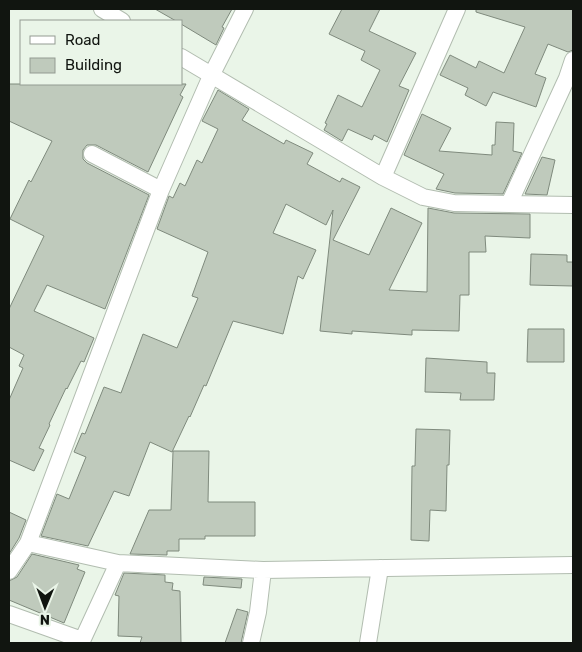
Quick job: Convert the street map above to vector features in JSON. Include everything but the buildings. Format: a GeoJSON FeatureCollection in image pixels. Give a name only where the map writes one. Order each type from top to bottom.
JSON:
{"type":"FeatureCollection","features":[{"type":"Feature","properties":{"kind":"street"},"geometry":{"type":"LineString","coordinates":[[102,9],[120,20]]}},
{"type":"Feature","properties":{"kind":"street"},"geometry":{"type":"LineString","coordinates":[[9,571],[28,543],[161,190],[211,76],[245,9]]}},
{"type":"Feature","properties":{"kind":"street"},"geometry":{"type":"LineString","coordinates":[[383,177],[457,9]]}},
{"type":"Feature","properties":{"kind":"street"},"geometry":{"type":"LineString","coordinates":[[182,59],[383,177],[423,197],[454,203],[573,205]]}},
{"type":"Feature","properties":{"kind":"street"},"geometry":{"type":"LineString","coordinates":[[509,204],[567,78],[573,60]]}},
{"type":"Feature","properties":{"kind":"street"},"geometry":{"type":"LineString","coordinates":[[92,154],[161,190]]}},
{"type":"Feature","properties":{"kind":"street"},"geometry":{"type":"LineString","coordinates":[[28,543],[118,563],[263,570],[573,565]]}},
{"type":"Feature","properties":{"kind":"street"},"geometry":{"type":"LineString","coordinates":[[9,614],[81,642],[118,563]]}},
{"type":"Feature","properties":{"kind":"street"},"geometry":{"type":"LineString","coordinates":[[368,643],[380,568]]}},
{"type":"Feature","properties":{"kind":"street"},"geometry":{"type":"LineString","coordinates":[[250,643],[258,612],[263,570]]}}]}
